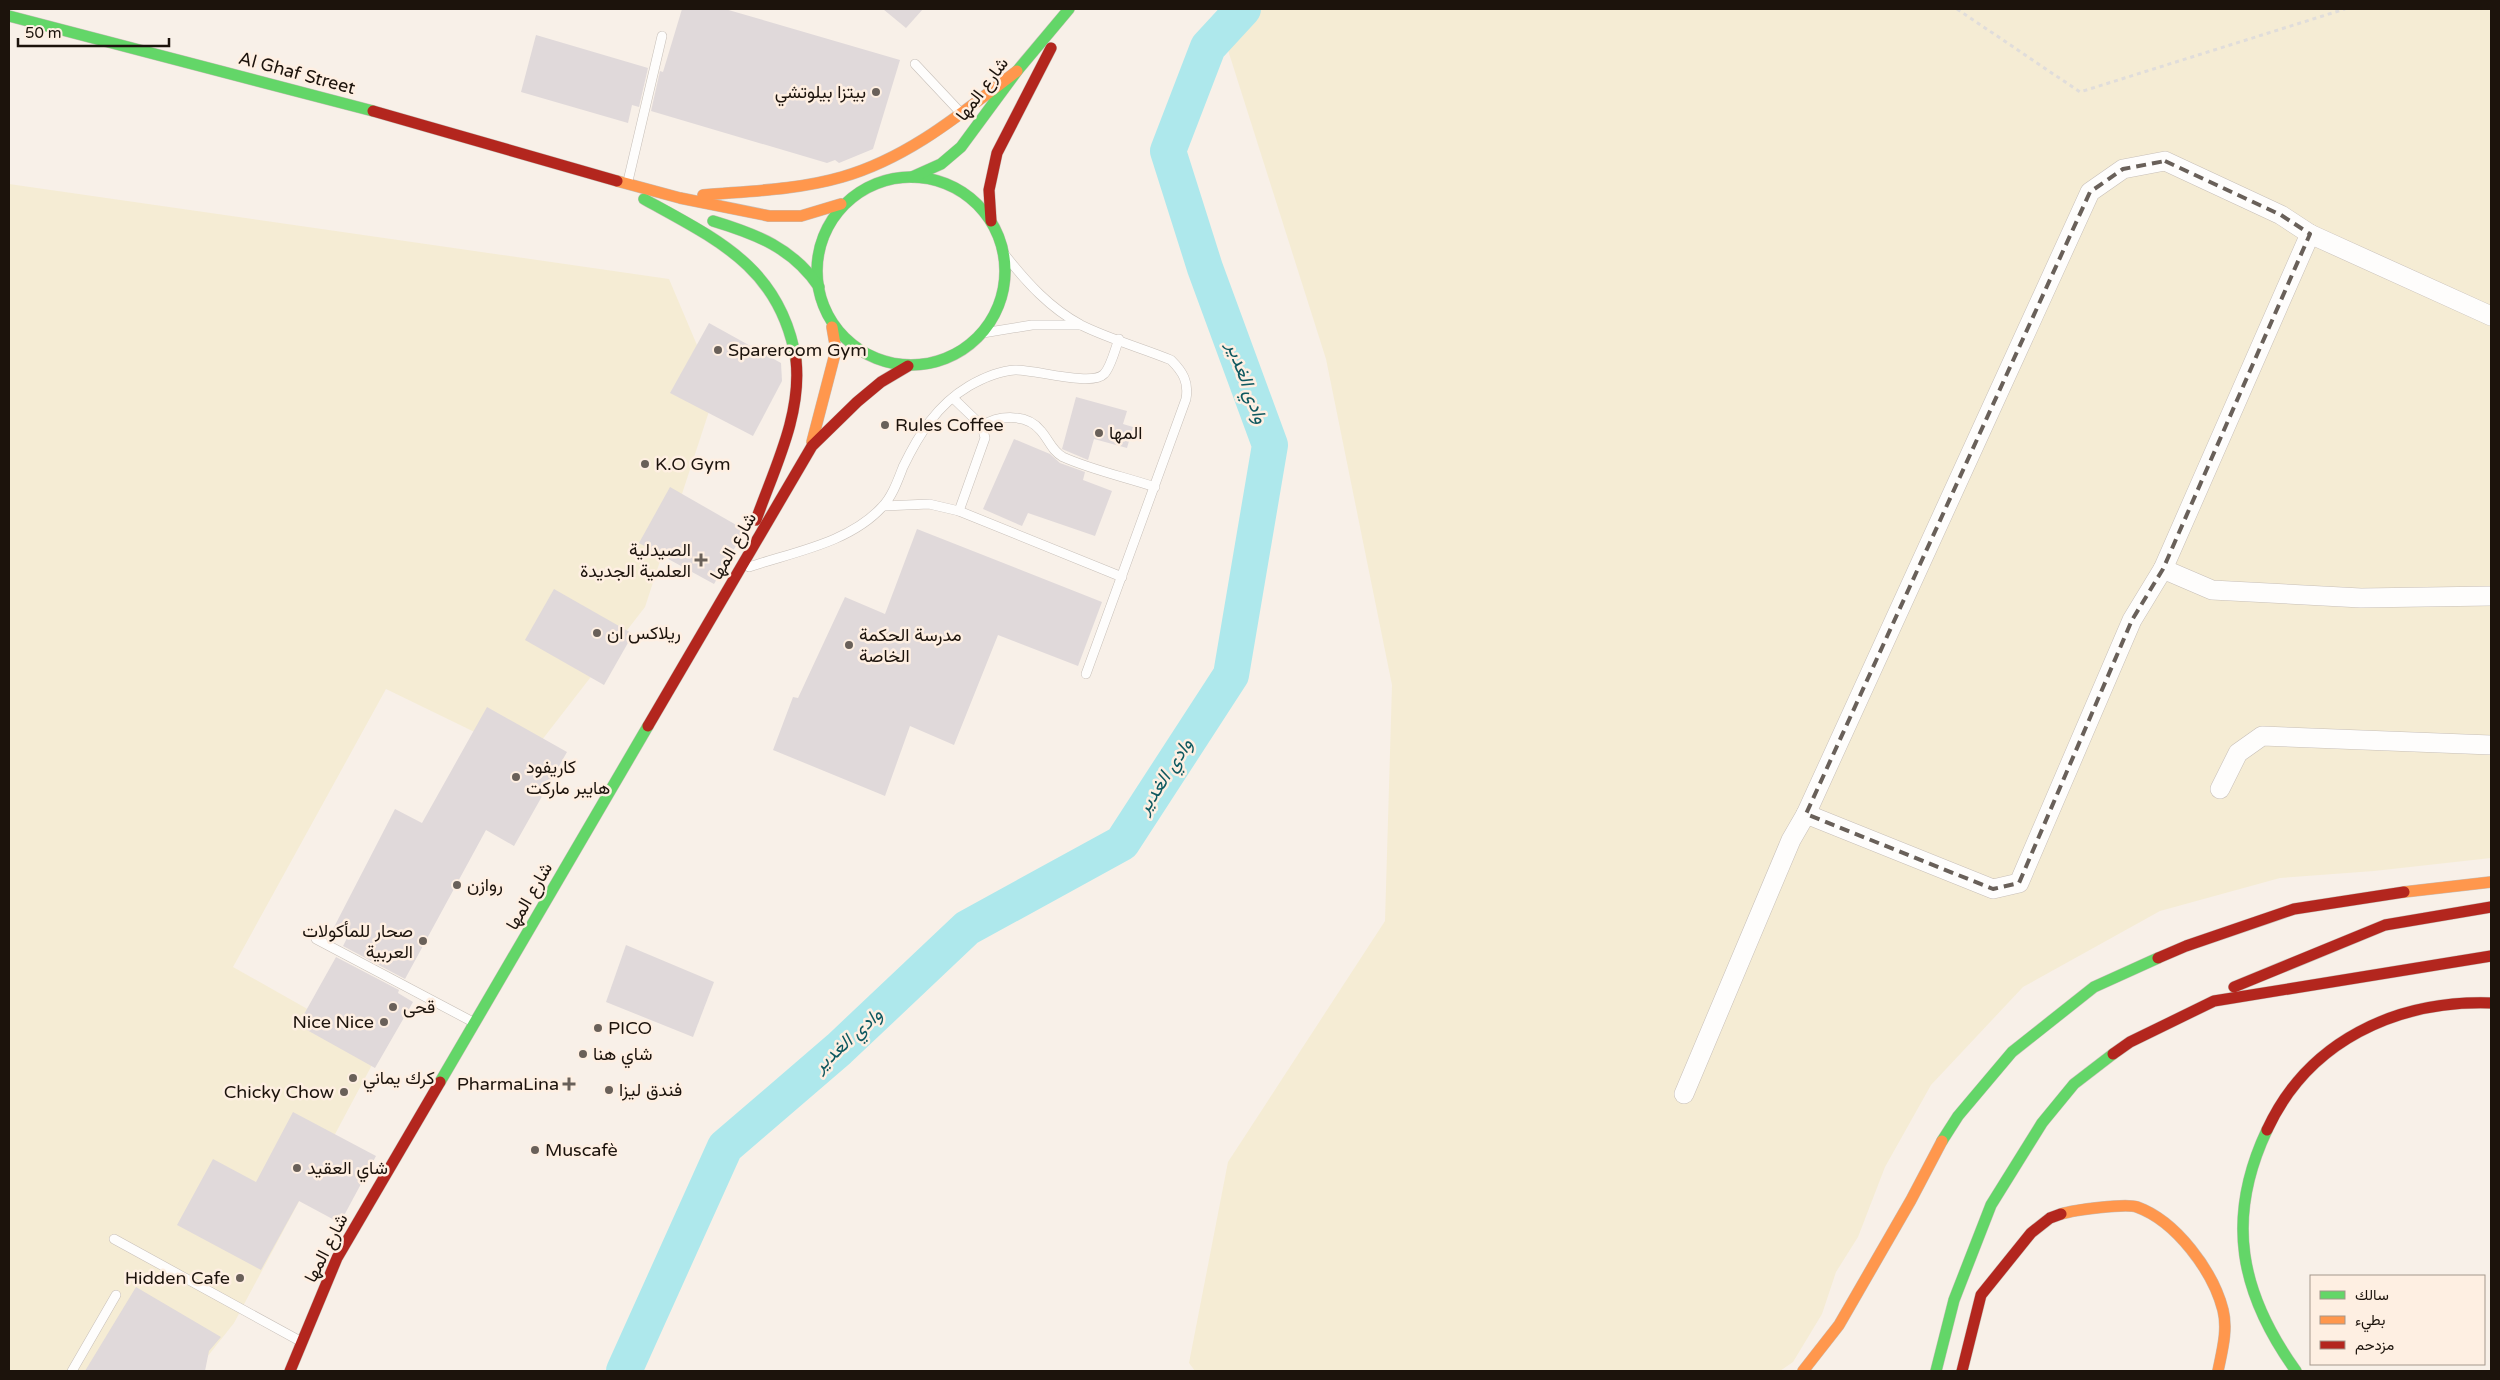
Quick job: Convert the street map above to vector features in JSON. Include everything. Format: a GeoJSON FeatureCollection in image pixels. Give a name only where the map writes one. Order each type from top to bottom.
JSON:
{"type":"FeatureCollection","features":[{"type":"Feature","properties":{"kind":"main road","name":"شارع المها"},"geometry":{"type":"LineString","coordinates":[[912,177],[942,164],[961,147],[1017,71],[1070,9]]}},
{"type":"Feature","properties":{"kind":"main road","name":"شارع المها"},"geometry":{"type":"LineString","coordinates":[[991,220],[989,190],[997,153],[1070,9]]}},
{"type":"Feature","properties":{"kind":"main road","name":"Al Ghaf Street"},"geometry":{"type":"LineString","coordinates":[[9,16],[417,122],[574,170]]}},
{"type":"Feature","properties":{"kind":"main road"},"geometry":{"type":"LineString","coordinates":[[680,198],[804,186],[843,177],[881,164],[917,143],[1017,71]]}},
{"type":"Feature","properties":{"kind":"main road"},"geometry":{"type":"LineString","coordinates":[[574,170],[680,198],[769,216],[801,216],[841,204],[878,183],[912,177],[947,184],[972,199],[991,220],[1005,255],[1005,284],[998,308],[983,333],[964,349],[944,360],[908,366],[884,362],[867,355],[832,327]]}},
{"type":"Feature","properties":{"kind":"main road"},"geometry":{"type":"LineString","coordinates":[[574,170],[644,199],[751,231],[798,259],[811,272],[819,286]]}},
{"type":"Feature","properties":{"kind":"main road"},"geometry":{"type":"LineString","coordinates":[[644,199],[730,251],[751,268],[772,292],[795,345],[798,372],[795,400],[788,427],[739,570]]}},
{"type":"Feature","properties":{"kind":"main road"},"geometry":{"type":"LineString","coordinates":[[819,286],[818,255],[822,238],[841,204]]}},
{"type":"Feature","properties":{"kind":"main road","name":"شارع المها"},"geometry":{"type":"LineString","coordinates":[[812,446],[828,390],[836,350],[832,327],[822,302],[819,286]]}},
{"type":"Feature","properties":{"kind":"main road","name":"شارع المها"},"geometry":{"type":"LineString","coordinates":[[290,1371],[337,1258],[812,446],[832,424],[882,380],[908,366]]}},
{"type":"Feature","properties":{"kind":"main road"},"geometry":{"type":"LineString","coordinates":[[1803,1371],[1839,1325],[1911,1200],[1935,1151],[1958,1116],[2012,1052],[2094,987],[2186,946],[2294,909],[2366,897],[2491,882]]}},
{"type":"Feature","properties":{"kind":"main road"},"geometry":{"type":"LineString","coordinates":[[1936,1371],[1954,1300],[1991,1204],[2042,1123],[2074,1084],[2124,1047],[2214,1000],[2242,982],[2385,925],[2491,907]]}},
{"type":"Feature","properties":{"kind":"main road"},"geometry":{"type":"LineString","coordinates":[[2214,1000],[2491,956]]}},
{"type":"Feature","properties":{"kind":"main road"},"geometry":{"type":"LineString","coordinates":[[2296,1371],[2279,1348],[2260,1312],[2249,1283],[2242,1238],[2245,1199],[2251,1166],[2265,1131],[2290,1092],[2314,1062],[2349,1037],[2376,1022],[2406,1012],[2444,1004],[2491,1003]]}},
{"type":"Feature","properties":{"kind":"main road"},"geometry":{"type":"LineString","coordinates":[[1962,1371],[1981,1295],[2032,1233],[2050,1218],[2075,1210],[2120,1206],[2136,1206],[2169,1226],[2196,1254],[2223,1310],[2225,1332],[2218,1371]]}},
{"type":"Feature","properties":{"kind":"street"},"geometry":{"type":"LineString","coordinates":[[1684,1094],[1791,840],[1806,814],[2090,192],[2123,169],[2164,162],[2281,216],[2310,234],[2491,316]]}},
{"type":"Feature","properties":{"kind":"street"},"geometry":{"type":"LineString","coordinates":[[1806,814],[1993,889],[2019,883],[2132,620],[2163,569],[2310,234]]}},
{"type":"Feature","properties":{"kind":"street"},"geometry":{"type":"LineString","coordinates":[[2163,569],[2212,590],[2361,598],[2491,596]]}},
{"type":"Feature","properties":{"kind":"street"},"geometry":{"type":"LineString","coordinates":[[2220,789],[2238,753],[2262,736],[2491,745]]}},
{"type":"Feature","properties":{"kind":"lane"},"geometry":{"type":"LineString","coordinates":[[628,184],[662,36]]}},
{"type":"Feature","properties":{"kind":"lane"},"geometry":{"type":"LineString","coordinates":[[915,64],[960,112]]}},
{"type":"Feature","properties":{"kind":"lane"},"geometry":{"type":"LineString","coordinates":[[1005,255],[1027,283],[1052,306],[1082,325],[1171,360],[1181,370],[1186,380],[1186,399],[1086,674]]}},
{"type":"Feature","properties":{"kind":"lane"},"geometry":{"type":"LineString","coordinates":[[983,333],[1032,325],[1082,325]]}},
{"type":"Feature","properties":{"kind":"lane"},"geometry":{"type":"LineString","coordinates":[[739,570],[841,536],[857,528],[884,506],[914,445],[929,421],[968,386],[992,374],[1013,370],[1030,370],[1088,379],[1099,378],[1105,374],[1119,339]]}},
{"type":"Feature","properties":{"kind":"lane"},"geometry":{"type":"LineString","coordinates":[[953,398],[982,426],[984,444],[959,512]]}},
{"type":"Feature","properties":{"kind":"lane"},"geometry":{"type":"LineString","coordinates":[[982,426],[1001,417],[1024,420],[1034,424],[1050,445],[1063,456],[1154,487]]}},
{"type":"Feature","properties":{"kind":"lane"},"geometry":{"type":"LineString","coordinates":[[884,506],[929,504],[959,512],[1122,577]]}},
{"type":"Feature","properties":{"kind":"lane"},"geometry":{"type":"LineString","coordinates":[[316,939],[474,1023]]}},
{"type":"Feature","properties":{"kind":"lane"},"geometry":{"type":"LineString","coordinates":[[114,1239],[302,1342]]}},
{"type":"Feature","properties":{"kind":"lane"},"geometry":{"type":"LineString","coordinates":[[72,1371],[116,1295]]}},
{"type":"Feature","properties":{"kind":"path"},"geometry":{"type":"LineString","coordinates":[[1957,9],[2080,92],[2345,9]]}},
{"type":"Feature","properties":{"kind":"highlighted area"},"geometry":{"type":"Polygon","coordinates":[[[2165,161],[2281,215],[2310,234],[2163,569],[2132,620],[2019,883],[1993,889],[1806,814],[2090,192],[2123,169],[2165,161]]]}},
{"type":"Feature","properties":{"kind":"sand"},"geometry":{"type":"Polygon","coordinates":[[[1242,9],[2491,9],[2491,858],[2374,871],[2280,878],[2160,911],[2023,987],[1931,1085],[1885,1167],[1858,1237],[1836,1272],[1822,1314],[1793,1362],[1780,1371],[1195,1371],[1189,1363],[1228,1162],[1385,921],[1392,685],[1326,359],[1227,47],[1242,9]]]}},
{"type":"Feature","properties":{"kind":"sand"},"geometry":{"type":"Polygon","coordinates":[[[9,184],[669,279],[716,390],[645,607],[528,758],[386,689],[233,967],[380,1050],[234,1323],[196,1371],[9,1371],[9,184]]]}},
{"type":"Feature","properties":{"kind":"building"},"geometry":{"type":"Polygon","coordinates":[[[682,9],[725,9],[900,60],[873,149],[839,163],[835,160],[827,163],[651,111],[660,71],[663,72],[682,9]]]}},
{"type":"Feature","properties":{"kind":"building"},"geometry":{"type":"Polygon","coordinates":[[[883,9],[923,9],[906,28],[883,9]]]}},
{"type":"Feature","properties":{"kind":"building"},"geometry":{"type":"Polygon","coordinates":[[[536,35],[648,68],[639,107],[632,105],[628,123],[521,92],[536,35]]]}},
{"type":"Feature","properties":{"kind":"building"},"geometry":{"type":"Polygon","coordinates":[[[709,323],[781,363],[782,381],[753,436],[670,393],[709,323]]]}},
{"type":"Feature","properties":{"kind":"building","name":"المها"},"geometry":{"type":"Polygon","coordinates":[[[1076,397],[1127,411],[1123,424],[1133,427],[1127,448],[1094,439],[1088,460],[1062,449],[1076,397]]]}},
{"type":"Feature","properties":{"kind":"building"},"geometry":{"type":"Polygon","coordinates":[[[1014,439],[1050,454],[1060,463],[1085,472],[1083,480],[1112,491],[1095,536],[1028,513],[1022,526],[983,509],[1014,439]]]}},
{"type":"Feature","properties":{"kind":"building"},"geometry":{"type":"Polygon","coordinates":[[[670,487],[745,530],[714,584],[639,543],[670,487]]]}},
{"type":"Feature","properties":{"kind":"building"},"geometry":{"type":"Polygon","coordinates":[[[917,529],[1102,602],[1078,666],[998,635],[954,745],[910,726],[885,796],[773,750],[793,697],[798,698],[845,597],[885,614],[917,529]]]}},
{"type":"Feature","properties":{"kind":"building"},"geometry":{"type":"Polygon","coordinates":[[[554,589],[633,634],[604,685],[525,640],[554,589]]]}},
{"type":"Feature","properties":{"kind":"building"},"geometry":{"type":"Polygon","coordinates":[[[487,707],[567,752],[514,846],[486,830],[405,979],[343,946],[347,938],[332,931],[395,809],[422,823],[487,707]]]}},
{"type":"Feature","properties":{"kind":"building"},"geometry":{"type":"Polygon","coordinates":[[[626,945],[714,982],[693,1037],[606,1002],[626,945]]]}},
{"type":"Feature","properties":{"kind":"building"},"geometry":{"type":"Polygon","coordinates":[[[336,957],[399,990],[398,993],[413,1002],[375,1068],[298,1025],[336,957]]]}},
{"type":"Feature","properties":{"kind":"building"},"geometry":{"type":"Polygon","coordinates":[[[293,1112],[376,1156],[340,1223],[299,1201],[261,1270],[177,1225],[213,1159],[256,1182],[293,1112]]]}},
{"type":"Feature","properties":{"kind":"building"},"geometry":{"type":"Polygon","coordinates":[[[136,1287],[221,1337],[209,1351],[205,1371],[85,1371],[136,1287]]]}},
{"type":"Feature","properties":{"kind":"waterway","name":"وادي الغدير"},"geometry":{"type":"LineString","coordinates":[[624,1371],[725,1147],[839,1049],[967,928],[1122,843],[1231,675],[1270,445],[1205,268],[1168,151],[1208,47],[1243,9]]}},
{"type":"Feature","properties":{"kind":"traffic: fast"},"geometry":{"type":"LineString","coordinates":[[912,177],[941,164],[961,147],[1017,71],[1069,9]]}},
{"type":"Feature","properties":{"kind":"traffic: fast"},"geometry":{"type":"LineString","coordinates":[[9,16],[373,111]]}},
{"type":"Feature","properties":{"kind":"traffic: fast"},"geometry":{"type":"LineString","coordinates":[[902,177],[920,177],[947,184],[978,204],[998,235],[1005,262],[1005,271],[1005,280],[998,307],[978,338],[947,358],[920,365],[902,365],[884,361],[867,354],[851,344],[838,331],[828,315],[821,298],[817,280],[817,262],[821,244],[828,227],[838,211],[851,198],[867,188],[884,181],[902,177]]}},
{"type":"Feature","properties":{"kind":"traffic: fast"},"geometry":{"type":"LineString","coordinates":[[644,199],[721,244],[742,260],[761,279],[776,302],[788,328],[796,360]]}},
{"type":"Feature","properties":{"kind":"traffic: fast"},"geometry":{"type":"LineString","coordinates":[[713,221],[759,237],[785,252],[798,262],[819,287]]}},
{"type":"Feature","properties":{"kind":"traffic: fast"},"geometry":{"type":"LineString","coordinates":[[440,1082],[648,726]]}},
{"type":"Feature","properties":{"kind":"traffic: fast"},"geometry":{"type":"LineString","coordinates":[[1942,1141],[1958,1116],[2012,1052],[2094,987],[2158,958]]}},
{"type":"Feature","properties":{"kind":"traffic: fast"},"geometry":{"type":"LineString","coordinates":[[1936,1371],[1954,1300],[1991,1205],[2042,1123],[2074,1084],[2113,1054]]}},
{"type":"Feature","properties":{"kind":"traffic: fast"},"geometry":{"type":"LineString","coordinates":[[2267,1130],[2254,1163],[2246,1194],[2243,1225],[2245,1255],[2251,1284],[2262,1313],[2277,1342],[2296,1371]]}},
{"type":"Feature","properties":{"kind":"traffic: slow"},"geometry":{"type":"LineString","coordinates":[[703,195],[808,185],[867,169],[913,146],[956,118],[1017,71]]}},
{"type":"Feature","properties":{"kind":"traffic: slow"},"geometry":{"type":"LineString","coordinates":[[617,181],[680,198],[769,216],[801,216],[841,204]]}},
{"type":"Feature","properties":{"kind":"traffic: slow"},"geometry":{"type":"LineString","coordinates":[[812,442],[836,350],[832,327]]}},
{"type":"Feature","properties":{"kind":"traffic: slow"},"geometry":{"type":"LineString","coordinates":[[2404,892],[2491,882]]}},
{"type":"Feature","properties":{"kind":"traffic: slow"},"geometry":{"type":"LineString","coordinates":[[1803,1371],[1839,1325],[1911,1200],[1942,1141]]}},
{"type":"Feature","properties":{"kind":"traffic: slow"},"geometry":{"type":"LineString","coordinates":[[2061,1214],[2112,1206],[2137,1207],[2151,1214],[2179,1235],[2202,1264],[2211,1279],[2223,1310],[2225,1333],[2218,1371]]}},
{"type":"Feature","properties":{"kind":"traffic: jam"},"geometry":{"type":"LineString","coordinates":[[991,221],[989,190],[997,153],[1051,48]]}},
{"type":"Feature","properties":{"kind":"traffic: jam"},"geometry":{"type":"LineString","coordinates":[[373,111],[617,181]]}},
{"type":"Feature","properties":{"kind":"traffic: jam"},"geometry":{"type":"LineString","coordinates":[[756,520],[791,421],[797,381],[796,360]]}},
{"type":"Feature","properties":{"kind":"traffic: jam"},"geometry":{"type":"LineString","coordinates":[[648,726],[812,446],[857,402],[881,382],[908,366]]}},
{"type":"Feature","properties":{"kind":"traffic: jam"},"geometry":{"type":"LineString","coordinates":[[2158,958],[2186,946],[2294,909],[2404,892]]}},
{"type":"Feature","properties":{"kind":"traffic: jam"},"geometry":{"type":"LineString","coordinates":[[2234,987],[2385,925],[2491,907]]}},
{"type":"Feature","properties":{"kind":"traffic: jam"},"geometry":{"type":"LineString","coordinates":[[2113,1054],[2130,1042],[2214,1001],[2491,956]]}},
{"type":"Feature","properties":{"kind":"traffic: jam"},"geometry":{"type":"LineString","coordinates":[[2267,1130],[2284,1099],[2306,1072],[2331,1050],[2359,1032],[2389,1018],[2422,1009],[2456,1004],[2491,1003]]}},
{"type":"Feature","properties":{"kind":"traffic: jam"},"geometry":{"type":"LineString","coordinates":[[290,1371],[337,1258],[440,1082]]}},
{"type":"Feature","properties":{"kind":"traffic: jam"},"geometry":{"type":"LineString","coordinates":[[1962,1371],[1981,1295],[2031,1233],[2050,1218],[2061,1214]]}},
{"type":"Feature","properties":{"kind":"place","name":"بيتزا بيلوتشي"},"geometry":{"type":"Point","coordinates":[876,92]}},
{"type":"Feature","properties":{"kind":"place","name":"Spareroom Gym"},"geometry":{"type":"Point","coordinates":[718,350]}},
{"type":"Feature","properties":{"kind":"place","name":"Rules Coffee"},"geometry":{"type":"Point","coordinates":[885,425]}},
{"type":"Feature","properties":{"kind":"place","name":"المها"},"geometry":{"type":"Point","coordinates":[1099,433]}},
{"type":"Feature","properties":{"kind":"place","name":"K.O Gym"},"geometry":{"type":"Point","coordinates":[645,464]}},
{"type":"Feature","properties":{"kind":"place","name":"الصيدلية العلمية الجديدة"},"geometry":{"type":"Point","coordinates":[701,560]}},
{"type":"Feature","properties":{"kind":"place","name":"ريلاكس ان"},"geometry":{"type":"Point","coordinates":[597,633]}},
{"type":"Feature","properties":{"kind":"place","name":"مدرسة الحكمة الخاصة"},"geometry":{"type":"Point","coordinates":[849,645]}},
{"type":"Feature","properties":{"kind":"place","name":"كاريفود هايبر ماركت"},"geometry":{"type":"Point","coordinates":[516,777]}},
{"type":"Feature","properties":{"kind":"place","name":"روازن"},"geometry":{"type":"Point","coordinates":[457,885]}},
{"type":"Feature","properties":{"kind":"place","name":"صحار للمأكولات العربية"},"geometry":{"type":"Point","coordinates":[423,941]}},
{"type":"Feature","properties":{"kind":"place","name":"قحى"},"geometry":{"type":"Point","coordinates":[393,1007]}},
{"type":"Feature","properties":{"kind":"place","name":"Nice Nice"},"geometry":{"type":"Point","coordinates":[384,1022]}},
{"type":"Feature","properties":{"kind":"place","name":"PICO"},"geometry":{"type":"Point","coordinates":[598,1028]}},
{"type":"Feature","properties":{"kind":"place","name":"شاي هنا"},"geometry":{"type":"Point","coordinates":[583,1054]}},
{"type":"Feature","properties":{"kind":"place","name":"كرك يماني"},"geometry":{"type":"Point","coordinates":[353,1078]}},
{"type":"Feature","properties":{"kind":"place","name":"PharmaLina"},"geometry":{"type":"Point","coordinates":[569,1084]}},
{"type":"Feature","properties":{"kind":"place","name":"فندق ليزا"},"geometry":{"type":"Point","coordinates":[609,1090]}},
{"type":"Feature","properties":{"kind":"place","name":"Chicky Chow"},"geometry":{"type":"Point","coordinates":[344,1092]}},
{"type":"Feature","properties":{"kind":"place","name":"Muscafè"},"geometry":{"type":"Point","coordinates":[535,1150]}},
{"type":"Feature","properties":{"kind":"place","name":"شاي العقيد"},"geometry":{"type":"Point","coordinates":[297,1168]}},
{"type":"Feature","properties":{"kind":"place","name":"Hidden Cafe"},"geometry":{"type":"Point","coordinates":[240,1278]}}]}
